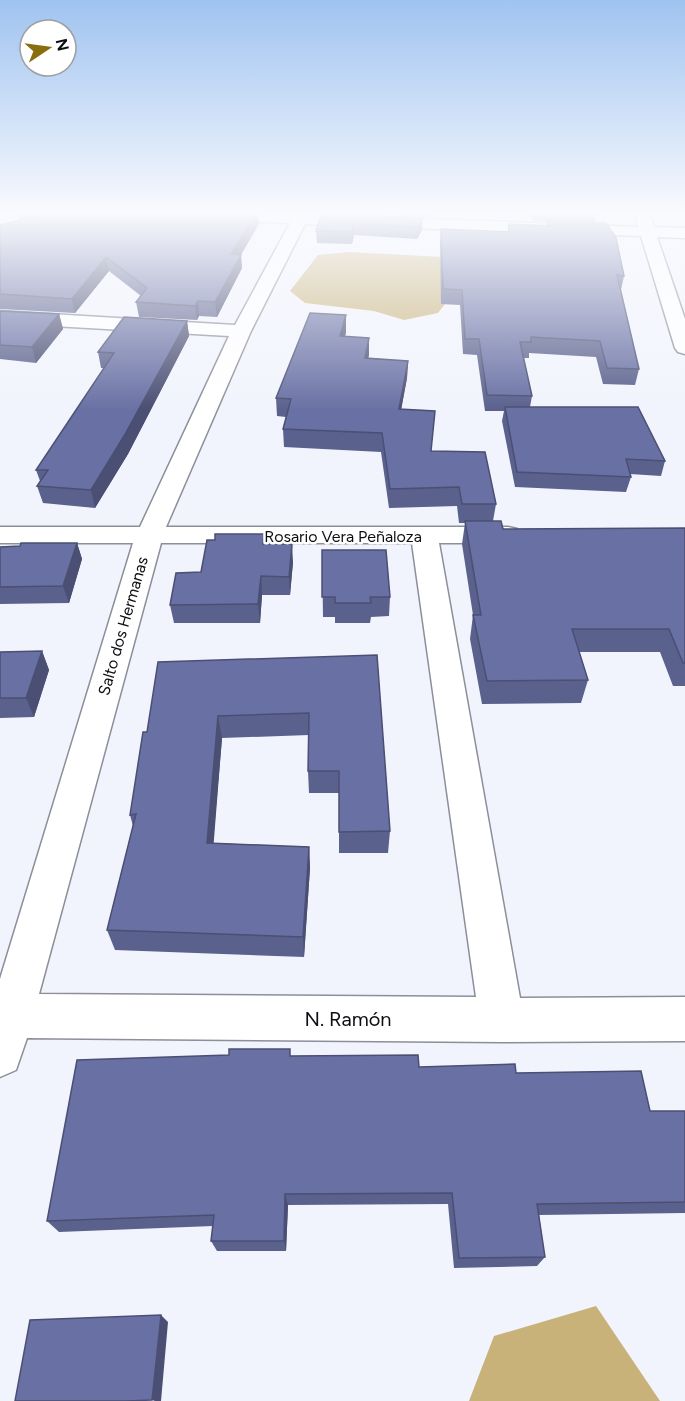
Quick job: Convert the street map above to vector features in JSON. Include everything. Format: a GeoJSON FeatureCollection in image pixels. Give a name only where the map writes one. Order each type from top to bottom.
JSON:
{"type":"FeatureCollection","features":[{"type":"Feature","properties":{"kind":"street","name":"Salto dos Hermanas"},"geometry":{"type":"LineString","coordinates":[[5,1035],[149,536],[241,332],[268,279]]}},
{"type":"Feature","properties":{"kind":"street"},"geometry":{"type":"LineString","coordinates":[[662,279],[685,348]]}},
{"type":"Feature","properties":{"kind":"street"},"geometry":{"type":"LineString","coordinates":[[0,317],[241,332]]}},
{"type":"Feature","properties":{"kind":"street","name":"Rosario Vera Peñaloza"},"geometry":{"type":"LineString","coordinates":[[0,535],[531,535]]}},
{"type":"Feature","properties":{"kind":"street"},"geometry":{"type":"LineString","coordinates":[[424,536],[502,1020]]}},
{"type":"Feature","properties":{"kind":"street","name":"N. Ramón"},"geometry":{"type":"LineString","coordinates":[[5,1035],[502,1020],[685,1018]]}},
{"type":"Feature","properties":{"kind":"shaded area"},"geometry":{"type":"Polygon","coordinates":[[[299,279],[464,279],[438,313],[404,320],[374,311],[305,303],[290,291],[299,279]]]}},
{"type":"Feature","properties":{"kind":"shaded area"},"geometry":{"type":"Polygon","coordinates":[[[596,1306],[660,1401],[469,1401],[494,1336],[596,1306]]]}},
{"type":"Feature","properties":{"kind":"building"},"geometry":{"type":"Polygon","coordinates":[[[0,279],[88,279],[72,299],[0,294],[0,279]]]}},
{"type":"Feature","properties":{"kind":"building"},"geometry":{"type":"Polygon","coordinates":[[[136,279],[228,279],[215,302],[198,301],[195,306],[136,302],[147,288],[136,279]]]}},
{"type":"Feature","properties":{"kind":"building"},"geometry":{"type":"Polygon","coordinates":[[[443,279],[618,279],[639,369],[607,368],[600,341],[531,337],[531,342],[520,342],[532,396],[487,395],[479,339],[465,339],[462,290],[443,289],[443,279]]]}},
{"type":"Feature","properties":{"kind":"building"},"geometry":{"type":"Polygon","coordinates":[[[0,311],[59,314],[32,347],[0,345],[0,311]]]}},
{"type":"Feature","properties":{"kind":"building"},"geometry":{"type":"Polygon","coordinates":[[[310,313],[346,315],[340,336],[369,338],[365,358],[408,361],[399,409],[435,411],[431,451],[485,452],[496,504],[462,504],[459,487],[390,489],[382,433],[283,429],[291,399],[276,398],[310,313]]]}},
{"type":"Feature","properties":{"kind":"building"},"geometry":{"type":"Polygon","coordinates":[[[124,317],[187,321],[124,436],[91,490],[37,486],[48,470],[36,470],[114,353],[98,352],[124,317]]]}},
{"type":"Feature","properties":{"kind":"building"},"geometry":{"type":"Polygon","coordinates":[[[505,407],[638,407],[665,461],[626,459],[631,477],[517,472],[505,407]]]}},
{"type":"Feature","properties":{"kind":"building"},"geometry":{"type":"Polygon","coordinates":[[[465,521],[501,521],[503,529],[685,528],[685,663],[683,663],[669,629],[572,629],[588,680],[487,681],[473,615],[481,615],[465,521]]]}},
{"type":"Feature","properties":{"kind":"building"},"geometry":{"type":"Polygon","coordinates":[[[215,534],[264,534],[263,544],[292,544],[289,577],[261,576],[258,604],[170,605],[176,573],[201,572],[207,540],[215,540],[215,534]]]}},
{"type":"Feature","properties":{"kind":"building"},"geometry":{"type":"Polygon","coordinates":[[[21,543],[77,543],[63,586],[0,587],[0,547],[20,546],[21,543]]]}},
{"type":"Feature","properties":{"kind":"building"},"geometry":{"type":"Polygon","coordinates":[[[322,550],[386,550],[390,597],[370,597],[371,603],[335,603],[335,597],[322,597],[322,550]]]}},
{"type":"Feature","properties":{"kind":"building"},"geometry":{"type":"Polygon","coordinates":[[[42,651],[26,698],[0,698],[0,652],[42,651]]]}},
{"type":"Feature","properties":{"kind":"building"},"geometry":{"type":"Polygon","coordinates":[[[377,655],[390,831],[339,832],[339,771],[308,771],[309,713],[218,716],[207,843],[309,847],[303,937],[107,930],[136,814],[130,815],[143,732],[147,732],[158,662],[377,655]]]}},
{"type":"Feature","properties":{"kind":"building"},"geometry":{"type":"Polygon","coordinates":[[[229,1049],[290,1049],[290,1056],[418,1055],[419,1067],[515,1064],[516,1073],[641,1071],[650,1111],[685,1111],[685,1202],[537,1204],[545,1257],[459,1258],[452,1193],[285,1194],[284,1241],[211,1241],[214,1215],[47,1221],[77,1060],[229,1055],[229,1049]]]}},
{"type":"Feature","properties":{"kind":"building"},"geometry":{"type":"Polygon","coordinates":[[[161,1315],[152,1400],[15,1401],[30,1320],[161,1315]]]}}]}
